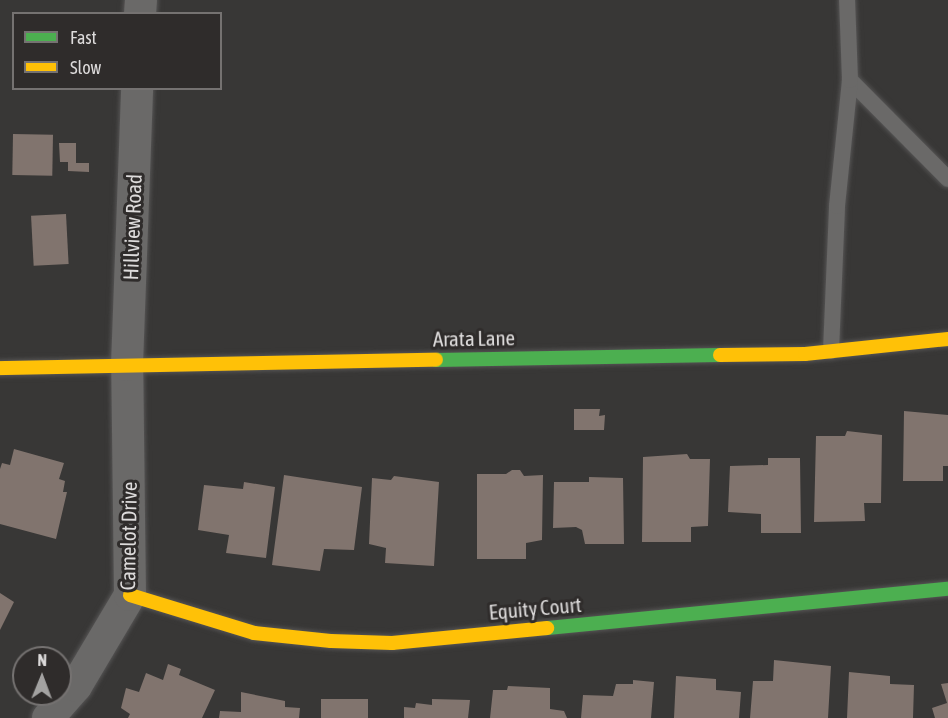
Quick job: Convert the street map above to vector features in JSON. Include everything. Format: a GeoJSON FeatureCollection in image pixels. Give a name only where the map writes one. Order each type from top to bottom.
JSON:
{"type":"FeatureCollection","features":[{"type":"Feature","properties":{"kind":"street","name":"Hillview Road"},"geometry":{"type":"LineString","coordinates":[[128,365],[137,90]]}},
{"type":"Feature","properties":{"kind":"street","name":"Arata Lane"},"geometry":{"type":"LineString","coordinates":[[0,368],[831,351],[948,339]]}},
{"type":"Feature","properties":{"kind":"street","name":"Camelot Drive"},"geometry":{"type":"LineString","coordinates":[[48,718],[76,686],[130,596],[128,365]]}},
{"type":"Feature","properties":{"kind":"street","name":"Equity Court"},"geometry":{"type":"LineString","coordinates":[[130,596],[254,633],[331,642],[392,643],[948,589]]}},
{"type":"Feature","properties":{"kind":"lane"},"geometry":{"type":"LineString","coordinates":[[831,351],[837,206],[850,80],[847,0]]}},
{"type":"Feature","properties":{"kind":"lane"},"geometry":{"type":"LineString","coordinates":[[850,80],[948,179]]}},
{"type":"Feature","properties":{"kind":"building"},"geometry":{"type":"Polygon","coordinates":[[[13,134],[53,135],[52,176],[12,175],[13,134]]]}},
{"type":"Feature","properties":{"kind":"building"},"geometry":{"type":"Polygon","coordinates":[[[59,143],[76,143],[76,163],[89,163],[89,172],[68,171],[68,162],[60,162],[59,143]]]}},
{"type":"Feature","properties":{"kind":"building"},"geometry":{"type":"Polygon","coordinates":[[[66,214],[69,264],[34,266],[31,216],[66,214]]]}},
{"type":"Feature","properties":{"kind":"building"},"geometry":{"type":"Polygon","coordinates":[[[574,409],[600,409],[599,416],[605,415],[604,430],[574,430],[574,409]]]}},
{"type":"Feature","properties":{"kind":"building"},"geometry":{"type":"Polygon","coordinates":[[[904,411],[948,415],[948,466],[943,466],[943,481],[903,481],[904,411]]]}},
{"type":"Feature","properties":{"kind":"building"},"geometry":{"type":"Polygon","coordinates":[[[847,431],[882,435],[881,503],[864,503],[865,521],[814,522],[816,436],[845,436],[847,431]]]}},
{"type":"Feature","properties":{"kind":"building"},"geometry":{"type":"Polygon","coordinates":[[[14,449],[64,463],[59,479],[65,481],[63,492],[67,492],[56,539],[0,524],[0,469],[2,463],[10,465],[14,449]]]}},
{"type":"Feature","properties":{"kind":"building"},"geometry":{"type":"Polygon","coordinates":[[[687,454],[690,459],[710,459],[708,526],[691,527],[691,542],[642,542],[643,457],[687,454]]]}},
{"type":"Feature","properties":{"kind":"building"},"geometry":{"type":"Polygon","coordinates":[[[768,458],[800,458],[801,533],[761,533],[761,514],[728,512],[730,466],[768,465],[768,458]]]}},
{"type":"Feature","properties":{"kind":"building"},"geometry":{"type":"Polygon","coordinates":[[[512,470],[520,470],[524,476],[543,475],[542,540],[526,543],[526,559],[477,559],[477,474],[506,474],[512,470]]]}},
{"type":"Feature","properties":{"kind":"building"},"geometry":{"type":"Polygon","coordinates":[[[284,475],[362,487],[354,550],[324,549],[320,571],[272,565],[284,475]]]}},
{"type":"Feature","properties":{"kind":"building"},"geometry":{"type":"Polygon","coordinates":[[[394,476],[439,482],[434,566],[385,563],[386,548],[369,544],[372,478],[391,480],[394,476]]]}},
{"type":"Feature","properties":{"kind":"building"},"geometry":{"type":"Polygon","coordinates":[[[589,477],[623,478],[624,544],[585,544],[582,530],[576,527],[553,528],[554,482],[589,482],[589,477]]]}},
{"type":"Feature","properties":{"kind":"building"},"geometry":{"type":"Polygon","coordinates":[[[244,482],[275,487],[266,558],[226,553],[229,535],[198,530],[204,485],[243,489],[244,482]]]}},
{"type":"Feature","properties":{"kind":"building"},"geometry":{"type":"Polygon","coordinates":[[[0,593],[14,602],[0,630],[0,593]]]}},
{"type":"Feature","properties":{"kind":"building"},"geometry":{"type":"Polygon","coordinates":[[[774,660],[831,666],[828,718],[750,718],[753,681],[773,681],[774,660]]]}},
{"type":"Feature","properties":{"kind":"building"},"geometry":{"type":"Polygon","coordinates":[[[168,664],[181,669],[179,675],[215,690],[202,718],[128,718],[130,714],[121,708],[126,688],[139,692],[146,673],[163,680],[168,664]]]}},
{"type":"Feature","properties":{"kind":"building"},"geometry":{"type":"Polygon","coordinates":[[[849,672],[890,676],[890,684],[914,685],[913,718],[847,718],[849,672]]]}},
{"type":"Feature","properties":{"kind":"building"},"geometry":{"type":"Polygon","coordinates":[[[676,676],[716,679],[716,690],[741,692],[739,718],[674,718],[676,676]]]}},
{"type":"Feature","properties":{"kind":"building"},"geometry":{"type":"Polygon","coordinates":[[[633,680],[654,682],[651,718],[581,718],[583,695],[613,696],[616,684],[633,684],[633,680]]]}},
{"type":"Feature","properties":{"kind":"building"},"geometry":{"type":"Polygon","coordinates":[[[948,683],[948,718],[935,718],[932,708],[947,703],[941,684],[948,683]]]}},
{"type":"Feature","properties":{"kind":"building"},"geometry":{"type":"Polygon","coordinates":[[[508,686],[550,688],[550,709],[564,711],[567,718],[490,718],[493,690],[507,690],[508,686]]]}},
{"type":"Feature","properties":{"kind":"building"},"geometry":{"type":"Polygon","coordinates":[[[241,692],[285,701],[285,707],[300,708],[299,718],[219,718],[220,711],[241,712],[241,692]]]}},
{"type":"Feature","properties":{"kind":"building"},"geometry":{"type":"Polygon","coordinates":[[[321,699],[368,699],[368,718],[321,718],[321,699]]]}},
{"type":"Feature","properties":{"kind":"building"},"geometry":{"type":"Polygon","coordinates":[[[432,699],[470,700],[468,718],[404,718],[404,707],[415,708],[416,703],[432,705],[432,699]]]}},
{"type":"Feature","properties":{"kind":"traffic: fast"},"geometry":{"type":"LineString","coordinates":[[436,360],[720,355]]}},
{"type":"Feature","properties":{"kind":"traffic: fast"},"geometry":{"type":"LineString","coordinates":[[547,628],[948,589]]}},
{"type":"Feature","properties":{"kind":"traffic: slow"},"geometry":{"type":"LineString","coordinates":[[720,355],[805,354],[948,339]]}},
{"type":"Feature","properties":{"kind":"traffic: slow"},"geometry":{"type":"LineString","coordinates":[[0,368],[436,360]]}},
{"type":"Feature","properties":{"kind":"traffic: slow"},"geometry":{"type":"LineString","coordinates":[[130,595],[254,633],[331,641],[392,643],[547,628]]}}]}
